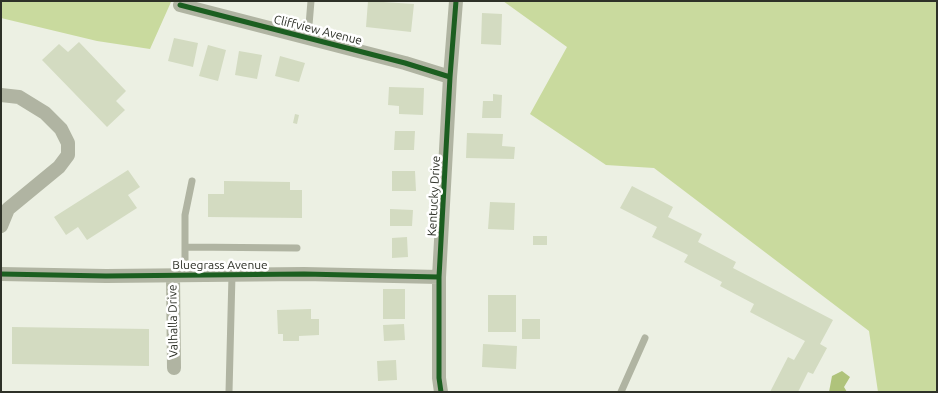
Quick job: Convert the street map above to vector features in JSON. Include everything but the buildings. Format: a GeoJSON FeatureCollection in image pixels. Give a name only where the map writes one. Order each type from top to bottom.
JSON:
{"type":"FeatureCollection","features":[{"type":"Feature","properties":{"kind":"street","name":"Kentucky Drive"},"geometry":{"type":"LineString","coordinates":[[441,392],[438,378],[439,277],[456,1]]}},
{"type":"Feature","properties":{"kind":"street","name":"Cliffview Avenue"},"geometry":{"type":"LineString","coordinates":[[180,5],[405,63],[450,77]]}},
{"type":"Feature","properties":{"kind":"street"},"geometry":{"type":"LineString","coordinates":[[1,95],[19,97],[45,113],[61,130],[68,143],[68,155],[58,167],[8,209],[1,226]]}},
{"type":"Feature","properties":{"kind":"street","name":"Bluegrass Avenue"},"geometry":{"type":"LineString","coordinates":[[1,274],[439,277]]}},
{"type":"Feature","properties":{"kind":"street","name":"Valhalla Drive"},"geometry":{"type":"LineString","coordinates":[[174,368],[179,275]]}},
{"type":"Feature","properties":{"kind":"lane"},"geometry":{"type":"LineString","coordinates":[[308,38],[311,1]]}},
{"type":"Feature","properties":{"kind":"lane"},"geometry":{"type":"LineString","coordinates":[[179,275],[185,247],[185,215],[192,181]]}},
{"type":"Feature","properties":{"kind":"lane"},"geometry":{"type":"LineString","coordinates":[[185,247],[297,248]]}},
{"type":"Feature","properties":{"kind":"lane"},"geometry":{"type":"LineString","coordinates":[[229,392],[232,275]]}},
{"type":"Feature","properties":{"kind":"lane"},"geometry":{"type":"LineString","coordinates":[[621,392],[645,338]]}},
{"type":"Feature","properties":{"kind":"shaded area"},"geometry":{"type":"Polygon","coordinates":[[[1,1],[171,2],[150,49],[97,41],[1,18],[1,1]]]}},
{"type":"Feature","properties":{"kind":"shaded area"},"geometry":{"type":"Polygon","coordinates":[[[503,1],[937,1],[937,392],[878,392],[869,331],[654,168],[606,165],[530,114],[567,47],[503,1]]]}},
{"type":"Feature","properties":{"kind":"shaded area"},"geometry":{"type":"Polygon","coordinates":[[[842,371],[850,377],[844,387],[847,392],[829,392],[832,376],[842,371]]]}},
{"type":"Feature","properties":{"kind":"cycle path"},"geometry":{"type":"LineString","coordinates":[[441,392],[439,378],[439,277],[456,1]]}},
{"type":"Feature","properties":{"kind":"cycle path"},"geometry":{"type":"LineString","coordinates":[[180,5],[405,63],[450,77]]}},
{"type":"Feature","properties":{"kind":"cycle path"},"geometry":{"type":"LineString","coordinates":[[1,274],[106,276],[304,274],[439,277]]}}]}
